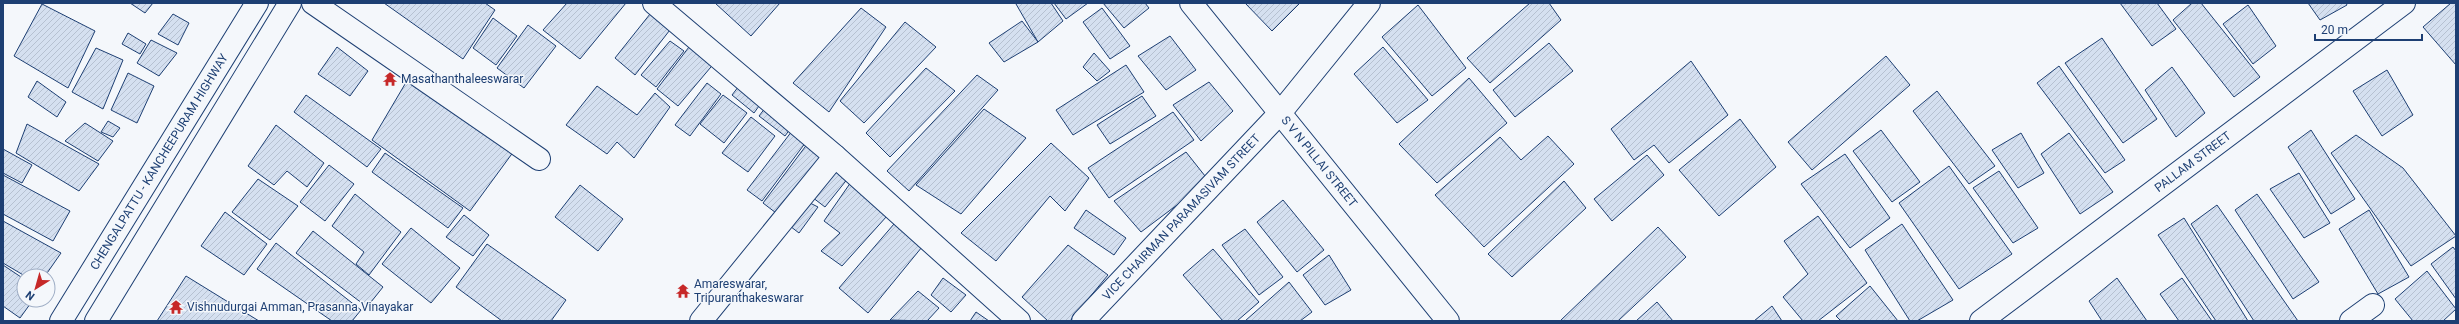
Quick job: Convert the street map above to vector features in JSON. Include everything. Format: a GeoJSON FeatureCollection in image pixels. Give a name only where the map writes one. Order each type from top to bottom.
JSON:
{"type":"FeatureCollection","features":[{"type":"Feature","properties":{"kind":"main road","name":"CHENGALPATTU - KANCHEEPURAM HIGHWAY"},"geometry":{"type":"LineString","coordinates":[[61,321],[258,3]]}},
{"type":"Feature","properties":{"kind":"main road"},"geometry":{"type":"LineString","coordinates":[[96,321],[290,3]]}},
{"type":"Feature","properties":{"kind":"main road"},"geometry":{"type":"LineString","coordinates":[[313,3],[539,159]]}},
{"type":"Feature","properties":{"kind":"main road"},"geometry":{"type":"LineString","coordinates":[[654,3],[835,156],[1019,321]]}},
{"type":"Feature","properties":{"kind":"main road","name":"S V N PILLAI STREET"},"geometry":{"type":"LineString","coordinates":[[1191,3],[1448,321]]}},
{"type":"Feature","properties":{"kind":"main road","name":"VICE CHAIRMAN PARAMASIVAM STREET"},"geometry":{"type":"LineString","coordinates":[[1083,321],[1280,113],[1369,3]]}},
{"type":"Feature","properties":{"kind":"main road","name":"PALLAM STREET"},"geometry":{"type":"LineString","coordinates":[[1981,321],[2404,3]]}},
{"type":"Feature","properties":{"kind":"main road"},"geometry":{"type":"LineString","coordinates":[[701,321],[835,156]]}},
{"type":"Feature","properties":{"kind":"main road"},"geometry":{"type":"LineString","coordinates":[[2351,321],[2373,305]]}},
{"type":"Feature","properties":{"kind":"building"},"geometry":{"type":"Polygon","coordinates":[[[130,3],[153,3],[145,13],[130,3]]]}},
{"type":"Feature","properties":{"kind":"building"},"geometry":{"type":"Polygon","coordinates":[[[384,3],[485,3],[495,10],[463,59],[384,3]]]}},
{"type":"Feature","properties":{"kind":"building"},"geometry":{"type":"Polygon","coordinates":[[[567,3],[626,3],[580,59],[543,30],[567,3]]]}},
{"type":"Feature","properties":{"kind":"building"},"geometry":{"type":"Polygon","coordinates":[[[715,3],[780,3],[751,36],[715,3]]]}},
{"type":"Feature","properties":{"kind":"building"},"geometry":{"type":"Polygon","coordinates":[[[1051,3],[1063,21],[1038,42],[1016,4],[1051,3]]]}},
{"type":"Feature","properties":{"kind":"building"},"geometry":{"type":"Polygon","coordinates":[[[1054,3],[1088,3],[1066,19],[1054,3]]]}},
{"type":"Feature","properties":{"kind":"building"},"geometry":{"type":"Polygon","coordinates":[[[1103,3],[1145,3],[1149,8],[1124,28],[1103,3]]]}},
{"type":"Feature","properties":{"kind":"building"},"geometry":{"type":"Polygon","coordinates":[[[1245,3],[1300,3],[1272,31],[1245,3]]]}},
{"type":"Feature","properties":{"kind":"building"},"geometry":{"type":"Polygon","coordinates":[[[1530,3],[1549,3],[1561,20],[1490,83],[1467,58],[1530,3]]]}},
{"type":"Feature","properties":{"kind":"building"},"geometry":{"type":"Polygon","coordinates":[[[2120,3],[2157,3],[2176,29],[2152,46],[2120,3]]]}},
{"type":"Feature","properties":{"kind":"building"},"geometry":{"type":"Polygon","coordinates":[[[2192,3],[2201,3],[2260,77],[2234,97],[2173,20],[2192,3]]]}},
{"type":"Feature","properties":{"kind":"building"},"geometry":{"type":"Polygon","coordinates":[[[2308,3],[2346,3],[2347,5],[2320,20],[2308,3]]]}},
{"type":"Feature","properties":{"kind":"building"},"geometry":{"type":"Polygon","coordinates":[[[2451,3],[2456,3],[2456,65],[2423,27],[2451,3]]]}},
{"type":"Feature","properties":{"kind":"building"},"geometry":{"type":"Polygon","coordinates":[[[42,4],[95,31],[68,88],[14,56],[42,4]]]}},
{"type":"Feature","properties":{"kind":"building"},"geometry":{"type":"Polygon","coordinates":[[[1418,5],[1466,68],[1432,96],[1382,37],[1418,5]]]}},
{"type":"Feature","properties":{"kind":"building"},"geometry":{"type":"Polygon","coordinates":[[[2248,5],[2276,46],[2253,64],[2223,24],[2248,5]]]}},
{"type":"Feature","properties":{"kind":"building"},"geometry":{"type":"Polygon","coordinates":[[[861,8],[886,27],[829,112],[793,83],[861,8]]]}},
{"type":"Feature","properties":{"kind":"building"},"geometry":{"type":"Polygon","coordinates":[[[1102,8],[1130,46],[1110,59],[1083,22],[1102,8]]]}},
{"type":"Feature","properties":{"kind":"building"},"geometry":{"type":"Polygon","coordinates":[[[654,9],[673,26],[635,75],[615,58],[654,9]]]}},
{"type":"Feature","properties":{"kind":"building"},"geometry":{"type":"Polygon","coordinates":[[[173,14],[189,23],[178,45],[158,34],[173,14]]]}},
{"type":"Feature","properties":{"kind":"building"},"geometry":{"type":"Polygon","coordinates":[[[493,18],[517,36],[496,65],[473,48],[493,18]]]}},
{"type":"Feature","properties":{"kind":"building"},"geometry":{"type":"Polygon","coordinates":[[[1022,21],[1038,42],[1004,62],[989,43],[1022,21]]]}},
{"type":"Feature","properties":{"kind":"building"},"geometry":{"type":"Polygon","coordinates":[[[905,22],[936,47],[864,123],[840,101],[905,22]]]}},
{"type":"Feature","properties":{"kind":"building"},"geometry":{"type":"Polygon","coordinates":[[[528,25],[556,46],[524,88],[497,68],[528,25]]]}},
{"type":"Feature","properties":{"kind":"building"},"geometry":{"type":"Polygon","coordinates":[[[128,33],[146,44],[140,54],[122,44],[128,33]]]}},
{"type":"Feature","properties":{"kind":"building"},"geometry":{"type":"Polygon","coordinates":[[[1170,36],[1196,70],[1166,90],[1138,56],[1170,36]]]}},
{"type":"Feature","properties":{"kind":"building"},"geometry":{"type":"Polygon","coordinates":[[[2102,38],[2157,119],[2123,143],[2065,63],[2102,38]]]}},
{"type":"Feature","properties":{"kind":"building"},"geometry":{"type":"Polygon","coordinates":[[[151,40],[177,53],[159,76],[137,63],[151,40]]]}},
{"type":"Feature","properties":{"kind":"building"},"geometry":{"type":"Polygon","coordinates":[[[670,41],[684,51],[656,87],[641,75],[670,41]]]}},
{"type":"Feature","properties":{"kind":"building"},"geometry":{"type":"Polygon","coordinates":[[[692,43],[716,61],[678,106],[657,89],[692,43]]]}},
{"type":"Feature","properties":{"kind":"building"},"geometry":{"type":"Polygon","coordinates":[[[1549,43],[1573,71],[1515,117],[1493,90],[1549,43]]]}},
{"type":"Feature","properties":{"kind":"building"},"geometry":{"type":"Polygon","coordinates":[[[337,47],[368,71],[350,96],[318,74],[337,47]]]}},
{"type":"Feature","properties":{"kind":"building"},"geometry":{"type":"Polygon","coordinates":[[[1383,47],[1428,100],[1397,123],[1354,74],[1383,47]]]}},
{"type":"Feature","properties":{"kind":"building"},"geometry":{"type":"Polygon","coordinates":[[[96,48],[123,60],[103,109],[72,92],[96,48]]]}},
{"type":"Feature","properties":{"kind":"building"},"geometry":{"type":"Polygon","coordinates":[[[1094,53],[1110,71],[1097,81],[1083,67],[1094,53]]]}},
{"type":"Feature","properties":{"kind":"building"},"geometry":{"type":"Polygon","coordinates":[[[1886,56],[1910,85],[1812,170],[1788,142],[1886,56]]]}},
{"type":"Feature","properties":{"kind":"building"},"geometry":{"type":"Polygon","coordinates":[[[1691,61],[1728,115],[1669,163],[1654,145],[1634,160],[1611,129],[1691,61]]]}},
{"type":"Feature","properties":{"kind":"building"},"geometry":{"type":"Polygon","coordinates":[[[1126,65],[1144,92],[1073,135],[1056,110],[1126,65]]]}},
{"type":"Feature","properties":{"kind":"building"},"geometry":{"type":"Polygon","coordinates":[[[2059,66],[2125,160],[2105,173],[2037,83],[2059,66]]]}},
{"type":"Feature","properties":{"kind":"building"},"geometry":{"type":"Polygon","coordinates":[[[2172,67],[2205,113],[2176,137],[2145,90],[2172,67]]]}},
{"type":"Feature","properties":{"kind":"building"},"geometry":{"type":"Polygon","coordinates":[[[926,68],[955,91],[890,157],[866,133],[926,68]]]}},
{"type":"Feature","properties":{"kind":"building"},"geometry":{"type":"Polygon","coordinates":[[[2387,70],[2413,115],[2382,136],[2353,91],[2387,70]]]}},
{"type":"Feature","properties":{"kind":"building"},"geometry":{"type":"Polygon","coordinates":[[[128,73],[154,86],[137,123],[111,110],[128,73]]]}},
{"type":"Feature","properties":{"kind":"building"},"geometry":{"type":"Polygon","coordinates":[[[977,75],[998,90],[909,191],[887,171],[977,75]]]}},
{"type":"Feature","properties":{"kind":"building"},"geometry":{"type":"Polygon","coordinates":[[[1469,78],[1507,123],[1437,183],[1399,144],[1469,78]]]}},
{"type":"Feature","properties":{"kind":"building"},"geometry":{"type":"Polygon","coordinates":[[[408,79],[514,151],[470,211],[372,140],[408,79]]]}},
{"type":"Feature","properties":{"kind":"building"},"geometry":{"type":"Polygon","coordinates":[[[37,81],[66,102],[57,117],[28,97],[37,81]]]}},
{"type":"Feature","properties":{"kind":"building"},"geometry":{"type":"Polygon","coordinates":[[[742,82],[764,99],[754,113],[732,95],[742,82]]]}},
{"type":"Feature","properties":{"kind":"building"},"geometry":{"type":"Polygon","coordinates":[[[1209,82],[1233,111],[1201,141],[1173,105],[1209,82]]]}},
{"type":"Feature","properties":{"kind":"building"},"geometry":{"type":"Polygon","coordinates":[[[707,83],[721,94],[690,136],[675,125],[707,83]]]}},
{"type":"Feature","properties":{"kind":"building"},"geometry":{"type":"Polygon","coordinates":[[[597,86],[637,115],[655,93],[670,107],[634,158],[617,142],[607,154],[566,125],[597,86]]]}},
{"type":"Feature","properties":{"kind":"building"},"geometry":{"type":"Polygon","coordinates":[[[1937,91],[1995,166],[1969,184],[1913,111],[1937,91]]]}},
{"type":"Feature","properties":{"kind":"building"},"geometry":{"type":"Polygon","coordinates":[[[306,95],[381,149],[367,167],[294,112],[306,95]]]}},
{"type":"Feature","properties":{"kind":"building"},"geometry":{"type":"Polygon","coordinates":[[[723,95],[747,113],[724,143],[700,124],[723,95]]]}},
{"type":"Feature","properties":{"kind":"building"},"geometry":{"type":"Polygon","coordinates":[[[1142,96],[1156,116],[1110,144],[1097,125],[1142,96]]]}},
{"type":"Feature","properties":{"kind":"building"},"geometry":{"type":"Polygon","coordinates":[[[769,103],[793,125],[785,136],[759,116],[769,103]]]}},
{"type":"Feature","properties":{"kind":"building"},"geometry":{"type":"Polygon","coordinates":[[[984,109],[1026,138],[961,214],[916,185],[984,109]]]}},
{"type":"Feature","properties":{"kind":"building"},"geometry":{"type":"Polygon","coordinates":[[[1173,112],[1194,140],[1109,198],[1088,168],[1173,112]]]}},
{"type":"Feature","properties":{"kind":"building"},"geometry":{"type":"Polygon","coordinates":[[[751,117],[775,136],[748,172],[722,153],[751,117]]]}},
{"type":"Feature","properties":{"kind":"building"},"geometry":{"type":"Polygon","coordinates":[[[1740,119],[1776,167],[1719,216],[1679,170],[1740,119]]]}},
{"type":"Feature","properties":{"kind":"building"},"geometry":{"type":"Polygon","coordinates":[[[108,121],[120,128],[113,137],[101,132],[108,121]]]}},
{"type":"Feature","properties":{"kind":"building"},"geometry":{"type":"Polygon","coordinates":[[[85,123],[113,141],[98,161],[65,141],[85,123]]]}},
{"type":"Feature","properties":{"kind":"building"},"geometry":{"type":"Polygon","coordinates":[[[27,124],[99,164],[79,191],[16,153],[27,124]]]}},
{"type":"Feature","properties":{"kind":"building"},"geometry":{"type":"Polygon","coordinates":[[[276,125],[324,163],[307,187],[287,171],[274,185],[248,166],[276,125]]]}},
{"type":"Feature","properties":{"kind":"building"},"geometry":{"type":"Polygon","coordinates":[[[1881,130],[1920,182],[1892,202],[1853,151],[1881,130]]]}},
{"type":"Feature","properties":{"kind":"building"},"geometry":{"type":"Polygon","coordinates":[[[2311,130],[2355,199],[2331,214],[2288,147],[2311,130]]]}},
{"type":"Feature","properties":{"kind":"building"},"geometry":{"type":"Polygon","coordinates":[[[792,131],[806,142],[762,201],[747,190],[792,131]]]}},
{"type":"Feature","properties":{"kind":"building"},"geometry":{"type":"Polygon","coordinates":[[[2021,133],[2044,173],[2018,188],[1992,150],[2021,133]]]}},
{"type":"Feature","properties":{"kind":"building"},"geometry":{"type":"Polygon","coordinates":[[[2069,133],[2113,192],[2080,214],[2041,154],[2069,133]]]}},
{"type":"Feature","properties":{"kind":"building"},"geometry":{"type":"Polygon","coordinates":[[[2356,135],[2403,168],[2456,236],[2411,266],[2331,153],[2356,135]]]}},
{"type":"Feature","properties":{"kind":"building"},"geometry":{"type":"Polygon","coordinates":[[[1548,136],[1574,164],[1484,247],[1435,195],[1500,137],[1521,160],[1548,136]]]}},
{"type":"Feature","properties":{"kind":"building"},"geometry":{"type":"Polygon","coordinates":[[[808,143],[827,158],[780,216],[763,203],[808,143]]]}},
{"type":"Feature","properties":{"kind":"building"},"geometry":{"type":"Polygon","coordinates":[[[1051,143],[1089,178],[1065,211],[1050,196],[996,261],[961,233],[1051,143]]]}},
{"type":"Feature","properties":{"kind":"building"},"geometry":{"type":"Polygon","coordinates":[[[3,149],[32,165],[22,183],[3,173],[3,149]]]}},
{"type":"Feature","properties":{"kind":"building"},"geometry":{"type":"Polygon","coordinates":[[[1186,152],[1209,181],[1141,232],[1114,201],[1186,152]]]}},
{"type":"Feature","properties":{"kind":"building"},"geometry":{"type":"Polygon","coordinates":[[[385,153],[463,208],[448,228],[372,172],[385,153]]]}},
{"type":"Feature","properties":{"kind":"building"},"geometry":{"type":"Polygon","coordinates":[[[1845,154],[1890,218],[1850,248],[1801,184],[1845,154]]]}},
{"type":"Feature","properties":{"kind":"building"},"geometry":{"type":"Polygon","coordinates":[[[1647,155],[1664,175],[1612,221],[1594,199],[1647,155]]]}},
{"type":"Feature","properties":{"kind":"building"},"geometry":{"type":"Polygon","coordinates":[[[329,165],[354,184],[325,221],[300,202],[329,165]]]}},
{"type":"Feature","properties":{"kind":"building"},"geometry":{"type":"Polygon","coordinates":[[[833,165],[849,177],[825,207],[808,194],[833,165]]]}},
{"type":"Feature","properties":{"kind":"building"},"geometry":{"type":"Polygon","coordinates":[[[1949,166],[2012,254],[1959,289],[1899,203],[1949,166]]]}},
{"type":"Feature","properties":{"kind":"building"},"geometry":{"type":"Polygon","coordinates":[[[1999,171],[2038,228],[2013,243],[1973,188],[1999,171]]]}},
{"type":"Feature","properties":{"kind":"building"},"geometry":{"type":"Polygon","coordinates":[[[2299,173],[2330,223],[2304,238],[2270,189],[2299,173]]]}},
{"type":"Feature","properties":{"kind":"building"},"geometry":{"type":"Polygon","coordinates":[[[3,175],[70,211],[53,241],[3,214],[3,175]]]}},
{"type":"Feature","properties":{"kind":"building"},"geometry":{"type":"Polygon","coordinates":[[[258,179],[298,206],[270,240],[232,212],[258,179]]]}},
{"type":"Feature","properties":{"kind":"building"},"geometry":{"type":"Polygon","coordinates":[[[1564,181],[1586,208],[1512,277],[1488,254],[1564,181]]]}},
{"type":"Feature","properties":{"kind":"building"},"geometry":{"type":"Polygon","coordinates":[[[851,182],[887,216],[842,266],[821,251],[840,233],[824,221],[851,182]]]}},
{"type":"Feature","properties":{"kind":"building"},"geometry":{"type":"Polygon","coordinates":[[[580,185],[623,219],[598,251],[555,217],[580,185]]]}},
{"type":"Feature","properties":{"kind":"building"},"geometry":{"type":"Polygon","coordinates":[[[355,194],[401,232],[369,275],[356,264],[364,252],[332,226],[355,194]]]}},
{"type":"Feature","properties":{"kind":"building"},"geometry":{"type":"Polygon","coordinates":[[[2257,194],[2319,282],[2293,299],[2235,210],[2257,194]]]}},
{"type":"Feature","properties":{"kind":"building"},"geometry":{"type":"Polygon","coordinates":[[[804,200],[818,207],[799,233],[786,223],[804,200]]]}},
{"type":"Feature","properties":{"kind":"building"},"geometry":{"type":"Polygon","coordinates":[[[1283,200],[1324,250],[1297,272],[1257,222],[1283,200]]]}},
{"type":"Feature","properties":{"kind":"building"},"geometry":{"type":"Polygon","coordinates":[[[2217,205],[2298,321],[2254,321],[2191,224],[2217,205]]]}},
{"type":"Feature","properties":{"kind":"building"},"geometry":{"type":"Polygon","coordinates":[[[1086,210],[1126,238],[1114,255],[1074,228],[1086,210]]]}},
{"type":"Feature","properties":{"kind":"building"},"geometry":{"type":"Polygon","coordinates":[[[2369,210],[2409,277],[2378,294],[2339,229],[2369,210]]]}},
{"type":"Feature","properties":{"kind":"building"},"geometry":{"type":"Polygon","coordinates":[[[225,212],[267,244],[244,275],[201,246],[225,212]]]}},
{"type":"Feature","properties":{"kind":"building"},"geometry":{"type":"Polygon","coordinates":[[[464,215],[489,235],[473,256],[446,237],[464,215]]]}},
{"type":"Feature","properties":{"kind":"building"},"geometry":{"type":"Polygon","coordinates":[[[1818,216],[1867,283],[1818,321],[1803,321],[1783,297],[1808,274],[1784,241],[1818,216]]]}},
{"type":"Feature","properties":{"kind":"building"},"geometry":{"type":"Polygon","coordinates":[[[2184,218],[2248,321],[2216,321],[2158,235],[2184,218]]]}},
{"type":"Feature","properties":{"kind":"building"},"geometry":{"type":"Polygon","coordinates":[[[3,221],[61,253],[51,268],[16,268],[16,271],[3,263],[3,221]]]}},
{"type":"Feature","properties":{"kind":"building"},"geometry":{"type":"Polygon","coordinates":[[[894,224],[922,247],[868,313],[839,288],[894,224]]]}},
{"type":"Feature","properties":{"kind":"building"},"geometry":{"type":"Polygon","coordinates":[[[1902,224],[1953,300],[1917,321],[1910,321],[1865,250],[1902,224]]]}},
{"type":"Feature","properties":{"kind":"building"},"geometry":{"type":"Polygon","coordinates":[[[1658,227],[1686,257],[1618,321],[1560,321],[1658,227]]]}},
{"type":"Feature","properties":{"kind":"building"},"geometry":{"type":"Polygon","coordinates":[[[411,228],[460,268],[431,303],[382,264],[411,228]]]}},
{"type":"Feature","properties":{"kind":"building"},"geometry":{"type":"Polygon","coordinates":[[[1245,229],[1283,277],[1259,295],[1222,245],[1245,229]]]}},
{"type":"Feature","properties":{"kind":"building"},"geometry":{"type":"Polygon","coordinates":[[[313,231],[383,287],[367,307],[296,253],[313,231]]]}},
{"type":"Feature","properties":{"kind":"building"},"geometry":{"type":"Polygon","coordinates":[[[276,243],[361,310],[352,321],[332,321],[257,269],[276,243]]]}},
{"type":"Feature","properties":{"kind":"building"},"geometry":{"type":"Polygon","coordinates":[[[487,244],[566,300],[551,321],[502,321],[456,287],[487,244]]]}},
{"type":"Feature","properties":{"kind":"building"},"geometry":{"type":"Polygon","coordinates":[[[1068,245],[1108,275],[1070,321],[1048,321],[1022,297],[1068,245]]]}},
{"type":"Feature","properties":{"kind":"building"},"geometry":{"type":"Polygon","coordinates":[[[2453,247],[2456,251],[2456,299],[2431,264],[2453,247]]]}},
{"type":"Feature","properties":{"kind":"building"},"geometry":{"type":"Polygon","coordinates":[[[1213,249],[1259,302],[1237,321],[1223,321],[1183,275],[1213,249]]]}},
{"type":"Feature","properties":{"kind":"building"},"geometry":{"type":"Polygon","coordinates":[[[1329,255],[1351,290],[1325,305],[1303,275],[1329,255]]]}},
{"type":"Feature","properties":{"kind":"building"},"geometry":{"type":"Polygon","coordinates":[[[3,265],[16,274],[16,308],[27,308],[20,318],[3,306],[3,265]]]}},
{"type":"Feature","properties":{"kind":"building"},"geometry":{"type":"Polygon","coordinates":[[[2427,271],[2456,309],[2443,321],[2413,321],[2395,299],[2427,271]]]}},
{"type":"Feature","properties":{"kind":"building"},"geometry":{"type":"Polygon","coordinates":[[[186,276],[259,321],[157,321],[186,276]]]}},
{"type":"Feature","properties":{"kind":"building"},"geometry":{"type":"Polygon","coordinates":[[[943,278],[966,295],[951,312],[931,295],[943,278]]]}},
{"type":"Feature","properties":{"kind":"building"},"geometry":{"type":"Polygon","coordinates":[[[2117,278],[2147,321],[2102,321],[2089,301],[2117,278]]]}},
{"type":"Feature","properties":{"kind":"building"},"geometry":{"type":"Polygon","coordinates":[[[2182,278],[2212,321],[2179,321],[2160,294],[2182,278]]]}},
{"type":"Feature","properties":{"kind":"building"},"geometry":{"type":"Polygon","coordinates":[[[1289,282],[1312,312],[1300,321],[1245,321],[1289,282]]]}},
{"type":"Feature","properties":{"kind":"building"},"geometry":{"type":"Polygon","coordinates":[[[1870,286],[1898,321],[1841,321],[1836,316],[1870,286]]]}},
{"type":"Feature","properties":{"kind":"building"},"geometry":{"type":"Polygon","coordinates":[[[918,291],[939,308],[927,321],[890,320],[918,291]]]}},
{"type":"Feature","properties":{"kind":"building"},"geometry":{"type":"Polygon","coordinates":[[[1657,302],[1673,321],[1636,321],[1657,302]]]}},
{"type":"Feature","properties":{"kind":"building"},"geometry":{"type":"Polygon","coordinates":[[[1772,306],[1782,321],[1754,321],[1772,306]]]}},
{"type":"Feature","properties":{"kind":"building"},"geometry":{"type":"Polygon","coordinates":[[[976,312],[989,321],[970,321],[976,312]]]}},
{"type":"Feature","properties":{"kind":"place","name":"Masathanthaleeswarar"},"geometry":{"type":"Point","coordinates":[390,79]}},
{"type":"Feature","properties":{"kind":"place","name":"Amareswarar, Tripuranthakeswarar"},"geometry":{"type":"Point","coordinates":[683,291]}},
{"type":"Feature","properties":{"kind":"place","name":"Vishnudurgai Amman, Prasanna Vinayakar"},"geometry":{"type":"Point","coordinates":[176,307]}}]}
